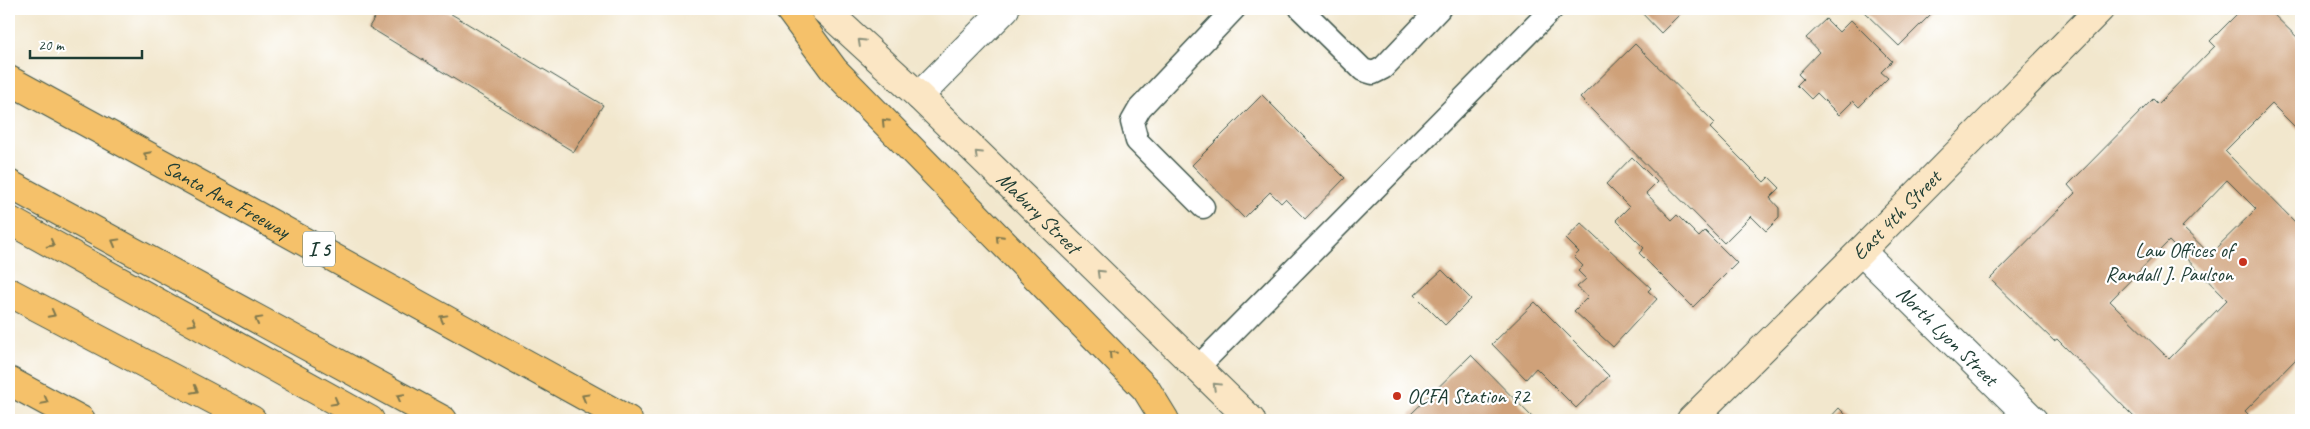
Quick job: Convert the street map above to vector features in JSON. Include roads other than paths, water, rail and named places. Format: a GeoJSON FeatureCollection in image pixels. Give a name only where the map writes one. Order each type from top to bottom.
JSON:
{"type":"FeatureCollection","features":[{"type":"Feature","properties":{"kind":"highway"},"geometry":{"type":"LineString","coordinates":[[789,9],[834,70],[1146,389],[1165,420]]}},
{"type":"Feature","properties":{"kind":"highway","name":"Santa Ana Freeway"},"geometry":{"type":"LineString","coordinates":[[9,80],[628,420]]}},
{"type":"Feature","properties":{"kind":"highway"},"geometry":{"type":"LineString","coordinates":[[9,184],[443,420]]}},
{"type":"Feature","properties":{"kind":"highway"},"geometry":{"type":"LineString","coordinates":[[9,220],[370,420]]}},
{"type":"Feature","properties":{"kind":"highway"},"geometry":{"type":"LineString","coordinates":[[9,292],[252,420]]}},
{"type":"Feature","properties":{"kind":"highway"},"geometry":{"type":"LineString","coordinates":[[9,381],[81,420]]}},
{"type":"Feature","properties":{"kind":"main road","name":"Mabury Street"},"geometry":{"type":"LineString","coordinates":[[824,9],[919,96],[1251,420]]}},
{"type":"Feature","properties":{"kind":"main road","name":"East 4th Street"},"geometry":{"type":"LineString","coordinates":[[1691,420],[2100,9]]}},
{"type":"Feature","properties":{"kind":"street"},"geometry":{"type":"LineString","coordinates":[[919,96],[1005,9]]}},
{"type":"Feature","properties":{"kind":"street","name":"North Lyon Street"},"geometry":{"type":"LineString","coordinates":[[1861,251],[2033,420]]}},
{"type":"Feature","properties":{"kind":"lane"},"geometry":{"type":"LineString","coordinates":[[1203,207],[1137,141],[1132,122],[1140,108],[1234,9]]}},
{"type":"Feature","properties":{"kind":"lane"},"geometry":{"type":"LineString","coordinates":[[1301,9],[1363,70],[1374,73],[1384,68],[1439,9]]}},
{"type":"Feature","properties":{"kind":"lane"},"geometry":{"type":"LineString","coordinates":[[1197,368],[1552,9]]}},
{"type":"Feature","properties":{"kind":"place","name":"Law Offices of Randall J. Paulson"},"geometry":{"type":"Point","coordinates":[2243,262]}},
{"type":"Feature","properties":{"kind":"place","name":"OCFA Station 72"},"geometry":{"type":"Point","coordinates":[1397,396]}}]}
